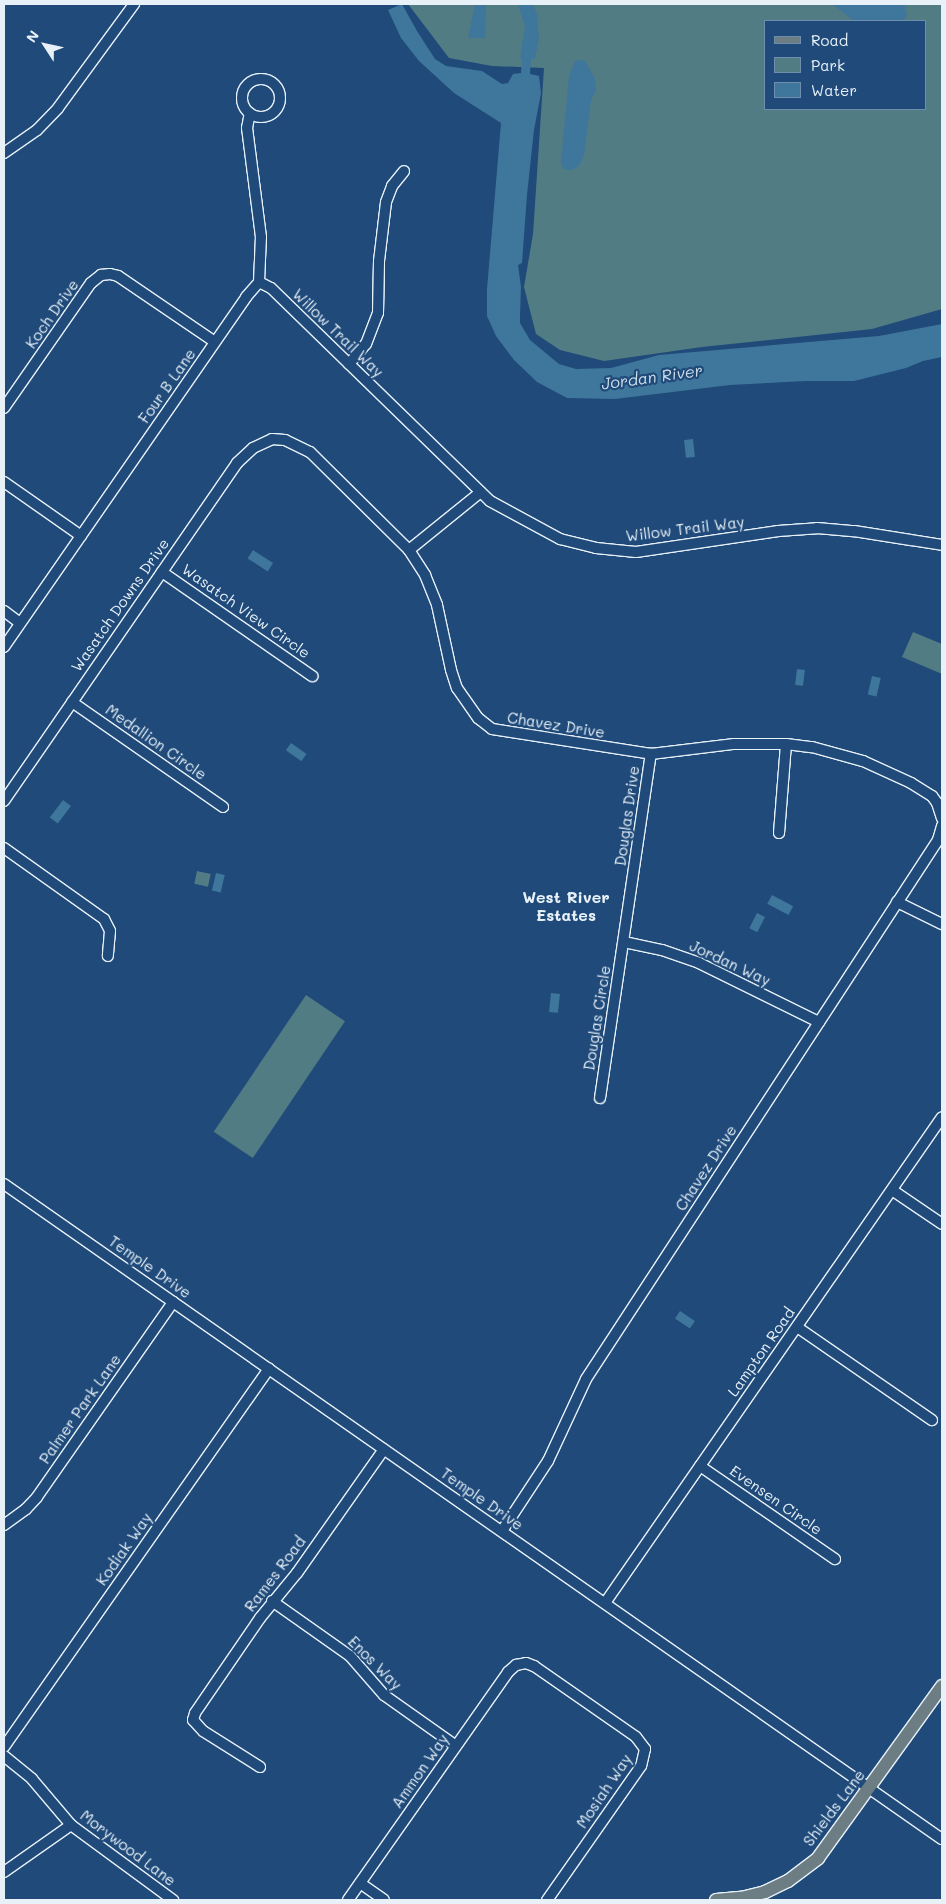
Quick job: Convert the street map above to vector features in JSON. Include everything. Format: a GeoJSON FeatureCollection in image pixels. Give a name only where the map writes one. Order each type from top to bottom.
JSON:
{"type":"FeatureCollection","features":[{"type":"Feature","properties":{"kind":"main road","name":"Shields Lane"},"geometry":{"type":"LineString","coordinates":[[716,1900],[749,1898],[788,1881],[818,1858],[942,1686]]}},
{"type":"Feature","properties":{"kind":"street"},"geometry":{"type":"LineString","coordinates":[[4,152],[37,130],[58,108],[134,4]]}},
{"type":"Feature","properties":{"kind":"street"},"geometry":{"type":"LineString","coordinates":[[250,113],[247,128],[261,238],[259,282]]}},
{"type":"Feature","properties":{"kind":"street"},"geometry":{"type":"LineString","coordinates":[[349,364],[366,344],[377,318],[380,295],[379,261],[386,202],[392,186],[404,171]]}},
{"type":"Feature","properties":{"kind":"street","name":"Koch Drive"},"geometry":{"type":"LineString","coordinates":[[4,408],[91,283],[106,274],[121,278],[215,342]]}},
{"type":"Feature","properties":{"kind":"street","name":"Four B Lane"},"geometry":{"type":"LineString","coordinates":[[4,648],[215,342],[259,282]]}},
{"type":"Feature","properties":{"kind":"street","name":"Willow Trail Way"},"geometry":{"type":"LineString","coordinates":[[259,282],[271,288],[481,492],[500,508],[560,539],[619,552],[654,550],[778,531],[818,528],[854,531],[942,545]]}},
{"type":"Feature","properties":{"kind":"street","name":"Chavez Drive"},"geometry":{"type":"LineString","coordinates":[[272,439],[285,440],[310,452],[409,550],[425,575],[437,605],[450,670],[457,688],[467,704],[486,725],[504,733],[651,754],[734,744],[786,744],[826,750],[863,761],[911,783],[940,801],[942,818]]}},
{"type":"Feature","properties":{"kind":"street","name":"Wasatch Downs Drive"},"geometry":{"type":"LineString","coordinates":[[4,801],[237,463],[253,448],[272,439]]}},
{"type":"Feature","properties":{"kind":"street"},"geometry":{"type":"LineString","coordinates":[[4,482],[81,536]]}},
{"type":"Feature","properties":{"kind":"street"},"geometry":{"type":"LineString","coordinates":[[409,550],[481,492]]}},
{"type":"Feature","properties":{"kind":"street","name":"Wasatch View Circle"},"geometry":{"type":"LineString","coordinates":[[162,572],[312,676]]}},
{"type":"Feature","properties":{"kind":"street"},"geometry":{"type":"LineString","coordinates":[[4,612],[20,623]]}},
{"type":"Feature","properties":{"kind":"street","name":"Medallion Circle"},"geometry":{"type":"LineString","coordinates":[[72,702],[223,807]]}},
{"type":"Feature","properties":{"kind":"street"},"geometry":{"type":"LineString","coordinates":[[779,832],[786,744]]}},
{"type":"Feature","properties":{"kind":"street","name":"Douglas Drive"},"geometry":{"type":"LineString","coordinates":[[624,942],[651,754]]}},
{"type":"Feature","properties":{"kind":"street","name":"Chavez Drive"},"geometry":{"type":"LineString","coordinates":[[502,1531],[548,1461],[586,1379],[938,840],[942,826]]}},
{"type":"Feature","properties":{"kind":"street"},"geometry":{"type":"LineString","coordinates":[[4,848],[104,919],[110,931],[108,956]]}},
{"type":"Feature","properties":{"kind":"street"},"geometry":{"type":"LineString","coordinates":[[897,902],[942,924]]}},
{"type":"Feature","properties":{"kind":"street","name":"Jordan Way"},"geometry":{"type":"LineString","coordinates":[[624,942],[662,950],[700,963],[819,1022]]}},
{"type":"Feature","properties":{"kind":"street","name":"Douglas Circle"},"geometry":{"type":"LineString","coordinates":[[600,1098],[624,942]]}},
{"type":"Feature","properties":{"kind":"street","name":"Lampton Road"},"geometry":{"type":"LineString","coordinates":[[605,1603],[942,1117]]}},
{"type":"Feature","properties":{"kind":"street","name":"Temple Drive"},"geometry":{"type":"LineString","coordinates":[[4,1184],[942,1839]]}},
{"type":"Feature","properties":{"kind":"street"},"geometry":{"type":"LineString","coordinates":[[892,1190],[942,1224]]}},
{"type":"Feature","properties":{"kind":"street","name":"Palmer Park Lane"},"geometry":{"type":"LineString","coordinates":[[4,1525],[26,1509],[36,1497],[173,1302]]}},
{"type":"Feature","properties":{"kind":"street"},"geometry":{"type":"LineString","coordinates":[[797,1327],[932,1420]]}},
{"type":"Feature","properties":{"kind":"street","name":"Kodiak Way"},"geometry":{"type":"LineString","coordinates":[[4,1747],[269,1368]]}},
{"type":"Feature","properties":{"kind":"street","name":"Rames Road"},"geometry":{"type":"LineString","coordinates":[[260,1767],[203,1731],[193,1720],[198,1706],[272,1601],[297,1573],[384,1449]]}},
{"type":"Feature","properties":{"kind":"street","name":"Evensen Circle"},"geometry":{"type":"LineString","coordinates":[[700,1466],[835,1559]]}},
{"type":"Feature","properties":{"kind":"street","name":"Enos Way"},"geometry":{"type":"LineString","coordinates":[[272,1601],[350,1656],[384,1696],[456,1746]]}},
{"type":"Feature","properties":{"kind":"street","name":"Ammon Way"},"geometry":{"type":"LineString","coordinates":[[348,1900],[508,1672],[521,1663]]}},
{"type":"Feature","properties":{"kind":"street","name":"Mosiah Way"},"geometry":{"type":"LineString","coordinates":[[521,1663],[530,1664],[542,1671],[636,1737],[645,1749],[641,1766],[547,1900]]}},
{"type":"Feature","properties":{"kind":"street","name":"Morywood Lane"},"geometry":{"type":"LineString","coordinates":[[4,1756],[32,1779],[70,1825],[171,1900]]}},
{"type":"Feature","properties":{"kind":"street"},"geometry":{"type":"LineString","coordinates":[[4,1872],[70,1825]]}},
{"type":"Feature","properties":{"kind":"street"},"geometry":{"type":"LineString","coordinates":[[360,1884],[384,1900]]}},
{"type":"Feature","properties":{"kind":"green space"},"geometry":{"type":"Polygon","coordinates":[[[408,4],[942,4],[942,309],[872,329],[702,347],[604,361],[560,350],[536,334],[524,287],[533,234],[544,68],[492,66],[449,58],[408,4]]]}},
{"type":"Feature","properties":{"kind":"green space"},"geometry":{"type":"Polygon","coordinates":[[[913,632],[942,644],[942,674],[902,657],[913,632]]]}},
{"type":"Feature","properties":{"kind":"green space"},"geometry":{"type":"Polygon","coordinates":[[[197,871],[211,874],[208,887],[194,884],[197,871]]]}},
{"type":"Feature","properties":{"kind":"green space"},"geometry":{"type":"Polygon","coordinates":[[[306,995],[345,1021],[253,1158],[214,1132],[306,995]]]}},
{"type":"Feature","properties":{"kind":"water","name":"Jordan River"},"geometry":{"type":"Polygon","coordinates":[[[402,4],[435,59],[446,66],[482,71],[502,84],[508,83],[513,74],[521,73],[522,58],[520,58],[525,26],[518,4],[533,4],[537,14],[539,39],[535,59],[531,59],[530,74],[539,76],[541,93],[534,130],[522,263],[518,265],[521,287],[520,323],[530,340],[559,364],[576,369],[611,368],[659,355],[879,336],[942,324],[942,357],[854,381],[806,381],[730,385],[615,399],[567,398],[537,382],[514,360],[496,336],[487,316],[487,289],[501,123],[454,93],[419,61],[401,38],[388,10],[402,4]]]}},
{"type":"Feature","properties":{"kind":"water"},"geometry":{"type":"Polygon","coordinates":[[[475,4],[486,4],[485,38],[468,38],[475,4]]]}},
{"type":"Feature","properties":{"kind":"water"},"geometry":{"type":"Polygon","coordinates":[[[832,4],[904,4],[907,15],[903,20],[853,20],[832,4]]]}},
{"type":"Feature","properties":{"kind":"water"},"geometry":{"type":"Polygon","coordinates":[[[575,61],[585,61],[595,79],[596,90],[591,100],[584,155],[579,166],[572,170],[565,170],[561,164],[569,76],[575,61]]]}},
{"type":"Feature","properties":{"kind":"water"},"geometry":{"type":"Polygon","coordinates":[[[693,439],[695,457],[686,458],[684,440],[693,439]]]}},
{"type":"Feature","properties":{"kind":"water"},"geometry":{"type":"Polygon","coordinates":[[[253,550],[273,563],[268,571],[248,558],[253,550]]]}},
{"type":"Feature","properties":{"kind":"water"},"geometry":{"type":"Polygon","coordinates":[[[797,669],[805,670],[803,686],[795,685],[797,669]]]}},
{"type":"Feature","properties":{"kind":"water"},"geometry":{"type":"Polygon","coordinates":[[[872,676],[881,678],[876,697],[868,695],[872,676]]]}},
{"type":"Feature","properties":{"kind":"water"},"geometry":{"type":"Polygon","coordinates":[[[291,743],[307,754],[301,761],[286,750],[291,743]]]}},
{"type":"Feature","properties":{"kind":"water"},"geometry":{"type":"Polygon","coordinates":[[[63,800],[71,806],[58,824],[50,818],[63,800]]]}},
{"type":"Feature","properties":{"kind":"water"},"geometry":{"type":"Polygon","coordinates":[[[216,873],[225,875],[221,893],[212,891],[216,873]]]}},
{"type":"Feature","properties":{"kind":"water"},"geometry":{"type":"Polygon","coordinates":[[[772,895],[793,906],[788,915],[767,904],[772,895]]]}},
{"type":"Feature","properties":{"kind":"water"},"geometry":{"type":"Polygon","coordinates":[[[757,913],[765,917],[757,932],[749,928],[757,913]]]}},
{"type":"Feature","properties":{"kind":"water"},"geometry":{"type":"Polygon","coordinates":[[[551,993],[560,994],[558,1013],[549,1012],[551,993]]]}},
{"type":"Feature","properties":{"kind":"water"},"geometry":{"type":"Polygon","coordinates":[[[680,1311],[695,1321],[690,1329],[675,1318],[680,1311]]]}},
{"type":"Feature","properties":{"kind":"district","name":"West River Estates"},"geometry":{"type":"Point","coordinates":[566,906]}}]}
